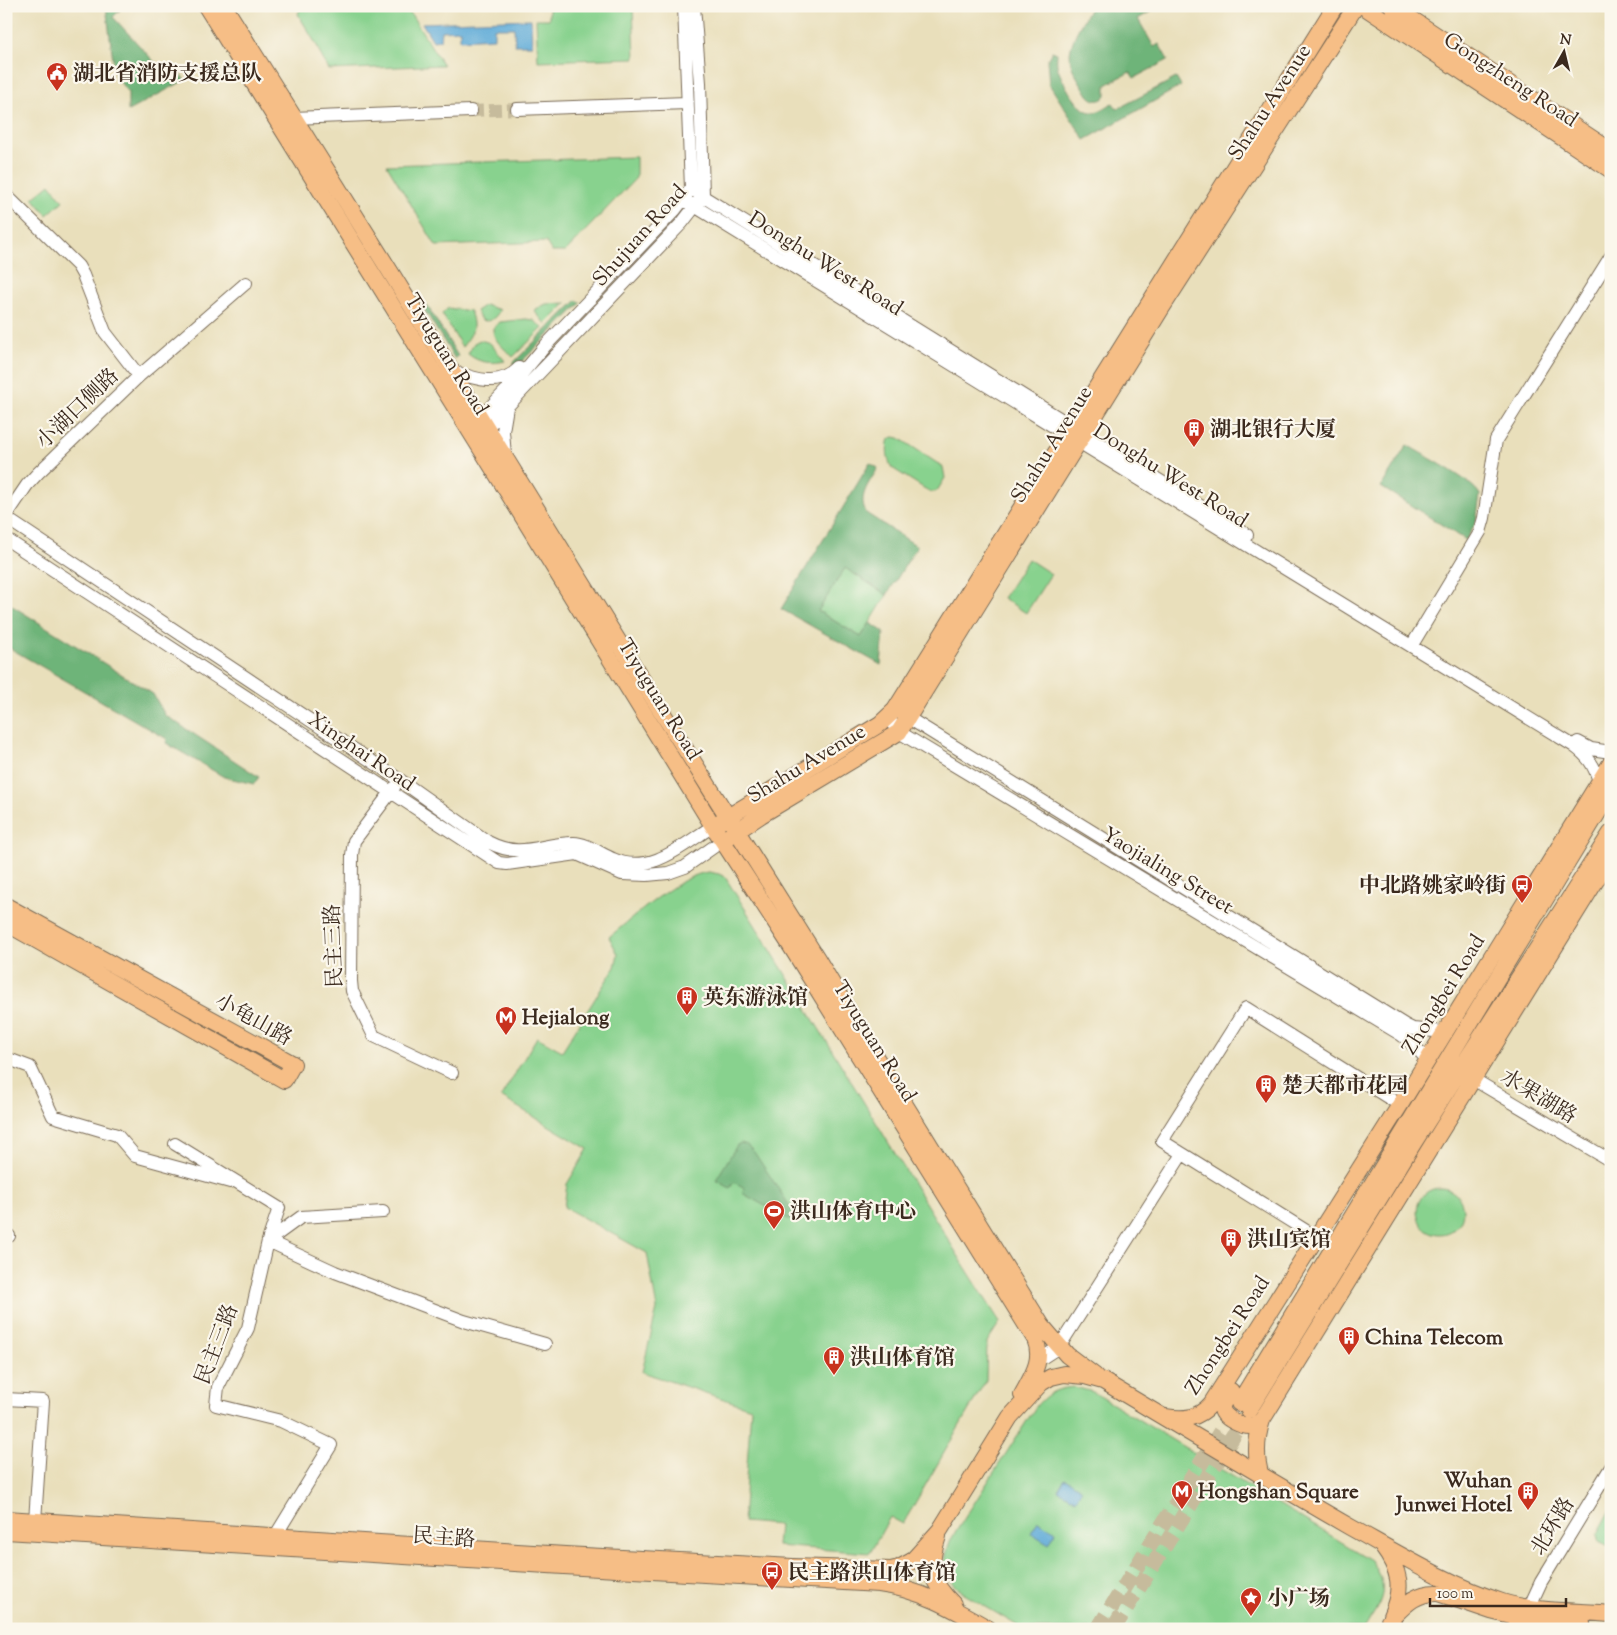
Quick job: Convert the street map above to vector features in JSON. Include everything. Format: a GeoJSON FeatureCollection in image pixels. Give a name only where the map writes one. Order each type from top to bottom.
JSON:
{"type":"FeatureCollection","features":[{"type":"Feature","properties":{"kind":"main road","name":"Tiyuguan Road"},"geometry":{"type":"LineString","coordinates":[[206,6],[478,429],[712,826],[787,940],[1029,1328],[1037,1343],[1039,1360]]}},
{"type":"Feature","properties":{"kind":"main road","name":"Tiyuguan Road"},"geometry":{"type":"LineString","coordinates":[[224,6],[452,372],[478,429],[505,458],[736,832],[818,960],[996,1254],[1042,1326],[1072,1360],[1103,1381]]}},
{"type":"Feature","properties":{"kind":"main road"},"geometry":{"type":"LineString","coordinates":[[238,6],[244,39]]}},
{"type":"Feature","properties":{"kind":"main road","name":"Shahu Avenue"},"geometry":{"type":"LineString","coordinates":[[1076,434],[1335,6]]}},
{"type":"Feature","properties":{"kind":"main road","name":"Shahu Avenue"},"geometry":{"type":"LineString","coordinates":[[712,826],[897,715],[1076,434],[1356,6]]}},
{"type":"Feature","properties":{"kind":"main road","name":"Gongzheng Road"},"geometry":{"type":"LineString","coordinates":[[1363,6],[1611,170]]}},
{"type":"Feature","properties":{"kind":"main road","name":"Gongzheng Road"},"geometry":{"type":"LineString","coordinates":[[1392,6],[1611,151]]}},
{"type":"Feature","properties":{"kind":"main road"},"geometry":{"type":"LineString","coordinates":[[1397,6],[1420,22],[1422,26]]}},
{"type":"Feature","properties":{"kind":"main road","name":"Shahu Avenue"},"geometry":{"type":"LineString","coordinates":[[722,842],[762,815],[899,732],[897,715]]}},
{"type":"Feature","properties":{"kind":"main road","name":"Zhongbei Road"},"geometry":{"type":"LineString","coordinates":[[1261,1476],[1257,1463],[1257,1451],[1250,1411],[1532,921],[1605,786],[1611,763]]}},
{"type":"Feature","properties":{"kind":"main road","name":"Zhongbei Road"},"geometry":{"type":"LineString","coordinates":[[1163,1417],[1188,1418],[1202,1413],[1211,1404],[1400,1105],[1551,859],[1605,786]]}},
{"type":"Feature","properties":{"kind":"main road","name":"Zhongbei Road"},"geometry":{"type":"LineString","coordinates":[[1408,1139],[1557,918],[1611,833]]}},
{"type":"Feature","properties":{"kind":"main road","name":"Zhongbei Road"},"geometry":{"type":"LineString","coordinates":[[1250,1411],[1390,1213],[1611,856]]}},
{"type":"Feature","properties":{"kind":"main road"},"geometry":{"type":"LineString","coordinates":[[1532,921],[1551,859]]}},
{"type":"Feature","properties":{"kind":"main road","name":"小龟山路"},"geometry":{"type":"LineString","coordinates":[[6,906],[292,1064],[284,1080],[6,922]]}},
{"type":"Feature","properties":{"kind":"main road"},"geometry":{"type":"LineString","coordinates":[[1544,966],[1557,918]]}},
{"type":"Feature","properties":{"kind":"main road"},"geometry":{"type":"LineString","coordinates":[[1342,1197],[1408,1139]]}},
{"type":"Feature","properties":{"kind":"main road"},"geometry":{"type":"LineString","coordinates":[[1390,1213],[1408,1139]]}},
{"type":"Feature","properties":{"kind":"main road"},"geometry":{"type":"LineString","coordinates":[[879,1577],[906,1565],[922,1551],[940,1530],[1010,1417],[1039,1360]]}},
{"type":"Feature","properties":{"kind":"main road"},"geometry":{"type":"LineString","coordinates":[[1238,1363],[1238,1380],[1224,1402],[1223,1412],[1238,1423],[1248,1426],[1257,1424],[1250,1411]]}},
{"type":"Feature","properties":{"kind":"main road"},"geometry":{"type":"LineString","coordinates":[[1010,1417],[1035,1389],[1051,1377],[1064,1374],[1078,1374],[1103,1381],[1261,1476],[1380,1544],[1443,1577],[1503,1603],[1529,1608],[1611,1614]]}},
{"type":"Feature","properties":{"kind":"main road","name":"民主路"},"geometry":{"type":"LineString","coordinates":[[6,1519],[271,1541]]}},
{"type":"Feature","properties":{"kind":"main road"},"geometry":{"type":"LineString","coordinates":[[940,1530],[931,1558],[931,1570],[937,1587],[962,1614]]}},
{"type":"Feature","properties":{"kind":"main road","name":"民主路"},"geometry":{"type":"LineString","coordinates":[[6,1531],[565,1555],[879,1577]]}},
{"type":"Feature","properties":{"kind":"main road"},"geometry":{"type":"LineString","coordinates":[[1380,1544],[1391,1559],[1398,1578],[1399,1595],[1397,1604],[1386,1625]]}},
{"type":"Feature","properties":{"kind":"main road"},"geometry":{"type":"LineString","coordinates":[[879,1577],[940,1602],[988,1629]]}},
{"type":"Feature","properties":{"kind":"main road"},"geometry":{"type":"LineString","coordinates":[[1386,1625],[1411,1600],[1421,1595],[1432,1593],[1438,1593],[1491,1611],[1519,1618],[1611,1625]]}},
{"type":"Feature","properties":{"kind":"street","name":"Shujuan Road"},"geometry":{"type":"LineString","coordinates":[[478,429],[546,345],[675,210],[687,194],[684,6]]}},
{"type":"Feature","properties":{"kind":"street","name":"Shujuan Road"},"geometry":{"type":"LineString","coordinates":[[478,429],[507,407],[700,201],[699,75],[694,6]]}},
{"type":"Feature","properties":{"kind":"street"},"geometry":{"type":"LineString","coordinates":[[518,110],[687,103]]}},
{"type":"Feature","properties":{"kind":"street"},"geometry":{"type":"LineString","coordinates":[[293,118],[471,111]]}},
{"type":"Feature","properties":{"kind":"street","name":"Donghu West Road"},"geometry":{"type":"LineString","coordinates":[[687,194],[1577,742],[1591,749],[1611,752]]}},
{"type":"Feature","properties":{"kind":"street","name":"小湖口侧路"},"geometry":{"type":"LineString","coordinates":[[6,195],[78,266],[105,332],[139,376]]}},
{"type":"Feature","properties":{"kind":"street"},"geometry":{"type":"LineString","coordinates":[[1413,642],[1480,532],[1484,518],[1496,440],[1611,256]]}},
{"type":"Feature","properties":{"kind":"street","name":"小湖口侧路"},"geometry":{"type":"LineString","coordinates":[[6,517],[22,492],[38,473],[139,376],[246,283]]}},
{"type":"Feature","properties":{"kind":"street"},"geometry":{"type":"LineString","coordinates":[[452,372],[477,379],[498,380],[510,376],[522,366],[532,361]]}},
{"type":"Feature","properties":{"kind":"street"},"geometry":{"type":"LineString","coordinates":[[505,458],[503,431],[507,407]]}},
{"type":"Feature","properties":{"kind":"street","name":"Xinghai Road"},"geometry":{"type":"LineString","coordinates":[[6,517],[400,780],[488,842],[517,852],[576,843],[615,861],[637,865],[665,857],[712,826]]}},
{"type":"Feature","properties":{"kind":"street","name":"Xinghai Road"},"geometry":{"type":"LineString","coordinates":[[6,539],[390,794],[498,863],[507,864],[577,854],[622,874],[646,875],[668,873],[685,867],[722,842]]}},
{"type":"Feature","properties":{"kind":"street","name":"Donghu West Road"},"geometry":{"type":"LineString","coordinates":[[1413,642],[1582,751],[1592,762],[1605,786]]}},
{"type":"Feature","properties":{"kind":"street","name":"Yaojialing Street"},"geometry":{"type":"LineString","coordinates":[[897,715],[1405,1025],[1412,1029],[1445,1032]]}},
{"type":"Feature","properties":{"kind":"street","name":"Yaojialing Street"},"geometry":{"type":"LineString","coordinates":[[899,732],[1392,1029],[1408,1040],[1428,1060]]}},
{"type":"Feature","properties":{"kind":"street","name":"民主三路"},"geometry":{"type":"LineString","coordinates":[[400,780],[354,842],[352,855],[350,981],[352,991],[374,1036],[452,1073]]}},
{"type":"Feature","properties":{"kind":"street"},"geometry":{"type":"LineString","coordinates":[[1316,1237],[1162,1141],[1246,1008],[1400,1105]]}},
{"type":"Feature","properties":{"kind":"street"},"geometry":{"type":"LineString","coordinates":[[6,1058],[30,1068],[53,1116],[117,1135],[135,1156],[244,1186]]}},
{"type":"Feature","properties":{"kind":"street","name":"水果湖路"},"geometry":{"type":"LineString","coordinates":[[1473,1080],[1611,1161]]}},
{"type":"Feature","properties":{"kind":"street"},"geometry":{"type":"LineString","coordinates":[[176,1144],[244,1186]]}},
{"type":"Feature","properties":{"kind":"street"},"geometry":{"type":"LineString","coordinates":[[1039,1360],[1059,1347],[1182,1154]]}},
{"type":"Feature","properties":{"kind":"street","name":"民主三路"},"geometry":{"type":"LineString","coordinates":[[244,1186],[279,1208],[268,1241],[248,1328],[218,1387],[216,1405],[281,1420],[331,1444],[271,1541]]}},
{"type":"Feature","properties":{"kind":"street"},"geometry":{"type":"LineString","coordinates":[[383,1212],[301,1217],[268,1241],[335,1272],[464,1321],[545,1344]]}},
{"type":"Feature","properties":{"kind":"street"},"geometry":{"type":"LineString","coordinates":[[6,1399],[43,1401],[35,1521]]}},
{"type":"Feature","properties":{"kind":"street","name":"北环路"},"geometry":{"type":"LineString","coordinates":[[1529,1608],[1541,1582],[1611,1467]]}},
{"type":"Feature","properties":{"kind":"green space"},"geometry":{"type":"Polygon","coordinates":[[[106,6],[124,6],[113,17],[172,81],[180,74],[185,80],[128,111],[128,93],[115,75],[106,6]]]}},
{"type":"Feature","properties":{"kind":"green space"},"geometry":{"type":"Polygon","coordinates":[[[406,6],[443,65],[329,70],[298,14],[300,9],[406,6]]]}},
{"type":"Feature","properties":{"kind":"green space"},"geometry":{"type":"Polygon","coordinates":[[[549,6],[633,6],[635,58],[538,61],[536,19],[549,19],[549,6]]]}},
{"type":"Feature","properties":{"kind":"green space"},"geometry":{"type":"Polygon","coordinates":[[[1091,6],[1160,6],[1138,19],[1154,47],[1159,44],[1168,60],[1134,78],[1130,72],[1106,85],[1106,95],[1099,100],[1092,99],[1088,95],[1072,67],[1070,59],[1075,36],[1091,6]]]}},
{"type":"Feature","properties":{"kind":"green space"},"geometry":{"type":"Polygon","coordinates":[[[1052,51],[1057,53],[1058,69],[1071,95],[1081,107],[1091,112],[1100,110],[1113,103],[1117,109],[1176,78],[1181,86],[1085,140],[1049,84],[1047,60],[1052,51]]]}},
{"type":"Feature","properties":{"kind":"green space"},"geometry":{"type":"Polygon","coordinates":[[[636,157],[636,178],[565,252],[552,252],[546,242],[436,246],[387,165],[636,157]]]}},
{"type":"Feature","properties":{"kind":"green space"},"geometry":{"type":"Polygon","coordinates":[[[50,184],[63,201],[47,215],[33,198],[50,184]]]}},
{"type":"Feature","properties":{"kind":"green space"},"geometry":{"type":"Polygon","coordinates":[[[423,299],[458,356],[455,359],[419,301],[423,299]]]}},
{"type":"Feature","properties":{"kind":"green space"},"geometry":{"type":"Polygon","coordinates":[[[577,300],[581,303],[517,366],[513,363],[577,300]]]}},
{"type":"Feature","properties":{"kind":"green space"},"geometry":{"type":"Polygon","coordinates":[[[567,303],[546,324],[535,312],[536,309],[546,304],[567,303]]]}},
{"type":"Feature","properties":{"kind":"green space"},"geometry":{"type":"Polygon","coordinates":[[[485,305],[500,310],[490,320],[484,321],[481,320],[476,311],[485,305]]]}},
{"type":"Feature","properties":{"kind":"green space"},"geometry":{"type":"Polygon","coordinates":[[[448,308],[470,311],[473,326],[469,338],[462,347],[442,314],[448,308]]]}},
{"type":"Feature","properties":{"kind":"green space"},"geometry":{"type":"Polygon","coordinates":[[[533,320],[543,328],[513,357],[497,340],[493,328],[500,322],[533,320]]]}},
{"type":"Feature","properties":{"kind":"green space"},"geometry":{"type":"Polygon","coordinates":[[[480,340],[490,343],[505,361],[485,362],[468,354],[474,343],[480,340]]]}},
{"type":"Feature","properties":{"kind":"green space"},"geometry":{"type":"Polygon","coordinates":[[[899,438],[943,467],[945,478],[937,491],[930,492],[892,468],[888,457],[888,446],[889,439],[899,438]]]}},
{"type":"Feature","properties":{"kind":"green space"},"geometry":{"type":"Polygon","coordinates":[[[1407,445],[1458,475],[1476,489],[1480,495],[1476,522],[1466,540],[1381,487],[1407,445]]]}},
{"type":"Feature","properties":{"kind":"green space"},"geometry":{"type":"Polygon","coordinates":[[[870,463],[878,468],[868,484],[864,495],[863,501],[866,513],[917,546],[887,595],[845,568],[818,611],[861,637],[870,623],[884,632],[881,665],[781,609],[870,463]]]}},
{"type":"Feature","properties":{"kind":"green space"},"geometry":{"type":"Polygon","coordinates":[[[1028,559],[1051,574],[1026,613],[1003,598],[1028,559]]]}},
{"type":"Feature","properties":{"kind":"green space"},"geometry":{"type":"Polygon","coordinates":[[[845,568],[887,595],[861,637],[818,611],[845,568]]]}},
{"type":"Feature","properties":{"kind":"green space"},"geometry":{"type":"Polygon","coordinates":[[[6,602],[153,694],[165,715],[259,777],[254,784],[224,777],[166,743],[167,739],[6,646],[6,602]]]}},
{"type":"Feature","properties":{"kind":"green space","name":"洪山体育中心"},"geometry":{"type":"Polygon","coordinates":[[[709,872],[725,877],[1000,1322],[987,1342],[986,1380],[903,1524],[890,1517],[870,1553],[777,1546],[779,1525],[743,1522],[751,1408],[642,1372],[657,1309],[647,1253],[564,1207],[567,1184],[588,1149],[501,1097],[537,1037],[562,1051],[615,967],[618,954],[609,937],[643,909],[684,880],[709,872]]]}},
{"type":"Feature","properties":{"kind":"green space"},"geometry":{"type":"Polygon","coordinates":[[[741,1143],[747,1145],[754,1152],[799,1220],[797,1224],[742,1193],[745,1188],[734,1182],[730,1188],[716,1180],[737,1145],[741,1143]]]}},
{"type":"Feature","properties":{"kind":"green space"},"geometry":{"type":"Polygon","coordinates":[[[1440,1188],[1453,1192],[1459,1198],[1463,1211],[1459,1224],[1453,1230],[1440,1234],[1427,1230],[1421,1224],[1417,1211],[1421,1198],[1427,1192],[1440,1188]]]}},
{"type":"Feature","properties":{"kind":"green space","name":"Hongshan Square"},"geometry":{"type":"Polygon","coordinates":[[[1075,1387],[1093,1392],[1371,1560],[1381,1579],[1382,1595],[1364,1629],[1023,1629],[966,1595],[949,1578],[944,1567],[950,1541],[1037,1405],[1054,1392],[1064,1388],[1075,1387]]]}},
{"type":"Feature","properties":{"kind":"green space"},"geometry":{"type":"Polygon","coordinates":[[[1611,1510],[1611,1548],[1599,1542],[1597,1535],[1611,1510]]]}},
{"type":"Feature","properties":{"kind":"water"},"geometry":{"type":"Polygon","coordinates":[[[531,19],[532,45],[515,45],[514,28],[494,28],[494,38],[460,40],[460,30],[441,31],[440,40],[433,41],[422,23],[531,19]]]}},
{"type":"Feature","properties":{"kind":"water"},"geometry":{"type":"Polygon","coordinates":[[[1065,1478],[1082,1489],[1076,1500],[1058,1490],[1065,1478]]]}},
{"type":"Feature","properties":{"kind":"water"},"geometry":{"type":"Polygon","coordinates":[[[1038,1521],[1056,1532],[1049,1544],[1031,1533],[1038,1521]]]}},
{"type":"Feature","properties":{"kind":"tunnel"},"geometry":{"type":"LineString","coordinates":[[471,111],[517,109]]}},
{"type":"Feature","properties":{"kind":"tunnel"},"geometry":{"type":"LineString","coordinates":[[1098,1629],[1236,1407]]}},
{"type":"Feature","properties":{"kind":"tunnel"},"geometry":{"type":"LineString","coordinates":[[1113,1629],[1248,1412]]}},
{"type":"Feature","properties":{"kind":"place","name":"湖北省消防支援总队"},"geometry":{"type":"Point","coordinates":[57,92]}},
{"type":"Feature","properties":{"kind":"place","name":"湖北银行大厦"},"geometry":{"type":"Point","coordinates":[1194,448]}},
{"type":"Feature","properties":{"kind":"place","name":"中北路姚家岭街"},"geometry":{"type":"Point","coordinates":[1522,904]}},
{"type":"Feature","properties":{"kind":"place","name":"英东游泳馆"},"geometry":{"type":"Point","coordinates":[687,1016]}},
{"type":"Feature","properties":{"kind":"place","name":"Hejialong"},"geometry":{"type":"Point","coordinates":[506,1036]}},
{"type":"Feature","properties":{"kind":"place","name":"楚天都市花园"},"geometry":{"type":"Point","coordinates":[1266,1104]}},
{"type":"Feature","properties":{"kind":"place","name":"洪山体育中心"},"geometry":{"type":"Point","coordinates":[774,1230]}},
{"type":"Feature","properties":{"kind":"place","name":"洪山宾馆"},"geometry":{"type":"Point","coordinates":[1231,1258]}},
{"type":"Feature","properties":{"kind":"place","name":"China Telecom"},"geometry":{"type":"Point","coordinates":[1349,1356]}},
{"type":"Feature","properties":{"kind":"place","name":"洪山体育馆"},"geometry":{"type":"Point","coordinates":[834,1376]}},
{"type":"Feature","properties":{"kind":"place","name":"Hongshan Square"},"geometry":{"type":"Point","coordinates":[1182,1510]}},
{"type":"Feature","properties":{"kind":"place","name":"Wuhan Junwei Hotel"},"geometry":{"type":"Point","coordinates":[1528,1511]}},
{"type":"Feature","properties":{"kind":"place","name":"民主路洪山体育馆"},"geometry":{"type":"Point","coordinates":[772,1591]}},
{"type":"Feature","properties":{"kind":"place","name":"小广场"},"geometry":{"type":"Point","coordinates":[1251,1617]}}]}
